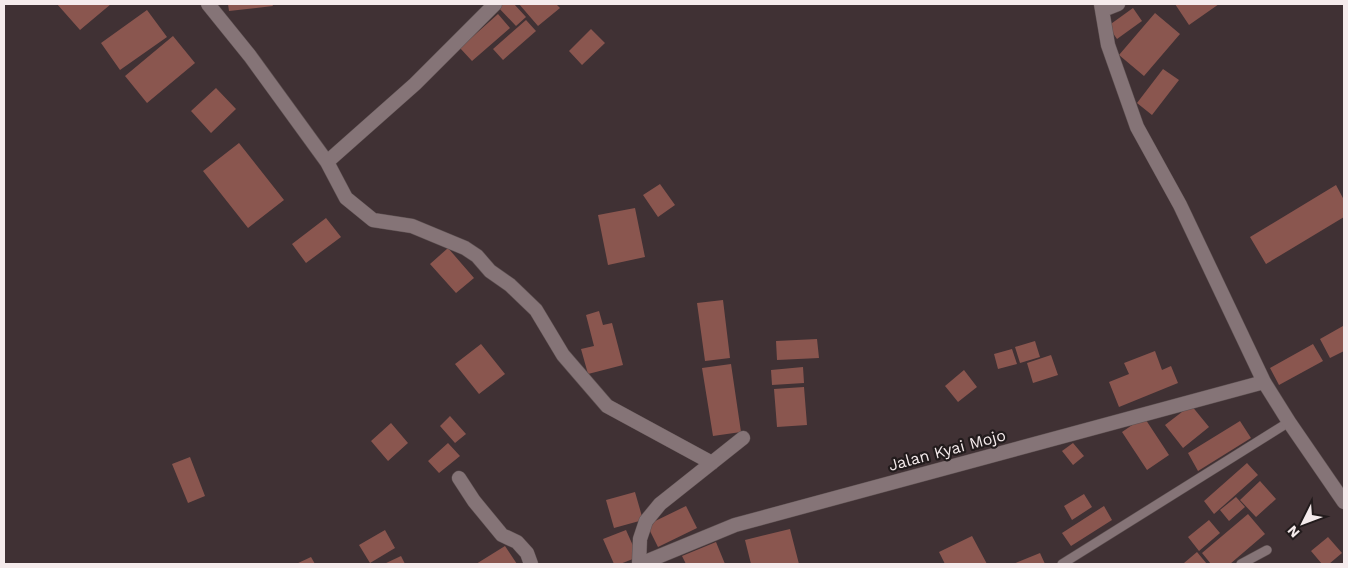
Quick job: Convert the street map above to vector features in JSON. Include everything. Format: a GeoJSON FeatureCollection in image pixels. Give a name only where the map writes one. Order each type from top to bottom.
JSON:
{"type":"FeatureCollection","features":[{"type":"Feature","properties":{"kind":"street"},"geometry":{"type":"LineString","coordinates":[[208,4],[250,56],[326,162],[346,198],[373,220],[412,226],[465,248],[477,256],[490,271],[510,285],[536,310],[563,355],[607,406],[712,463]]}},
{"type":"Feature","properties":{"kind":"street"},"geometry":{"type":"LineString","coordinates":[[326,162],[415,84],[495,4]]}},
{"type":"Feature","properties":{"kind":"street"},"geometry":{"type":"LineString","coordinates":[[1118,4],[1102,7],[1108,45],[1138,127],[1180,206],[1264,382],[1344,502]]}},
{"type":"Feature","properties":{"kind":"street","name":"Jalan Kyai Mojo"},"geometry":{"type":"LineString","coordinates":[[646,563],[734,525],[1264,382]]}},
{"type":"Feature","properties":{"kind":"street"},"geometry":{"type":"LineString","coordinates":[[646,563],[640,539],[646,521],[660,504],[743,438]]}},
{"type":"Feature","properties":{"kind":"street"},"geometry":{"type":"LineString","coordinates":[[459,478],[474,501],[502,535],[517,542],[532,564]]}},
{"type":"Feature","properties":{"kind":"lane"},"geometry":{"type":"LineString","coordinates":[[1062,564],[1289,422]]}},
{"type":"Feature","properties":{"kind":"lane"},"geometry":{"type":"LineString","coordinates":[[1241,564],[1267,550]]}},
{"type":"Feature","properties":{"kind":"building"},"geometry":{"type":"Polygon","coordinates":[[[57,4],[111,4],[80,30],[57,4]]]}},
{"type":"Feature","properties":{"kind":"building"},"geometry":{"type":"Polygon","coordinates":[[[228,4],[272,4],[273,6],[229,11],[228,4]]]}},
{"type":"Feature","properties":{"kind":"building"},"geometry":{"type":"Polygon","coordinates":[[[500,4],[514,4],[526,17],[516,26],[497,6],[500,4]]]}},
{"type":"Feature","properties":{"kind":"building"},"geometry":{"type":"Polygon","coordinates":[[[519,4],[556,4],[560,8],[538,26],[519,4]]]}},
{"type":"Feature","properties":{"kind":"building"},"geometry":{"type":"Polygon","coordinates":[[[1175,4],[1219,4],[1189,25],[1175,4]]]}},
{"type":"Feature","properties":{"kind":"building"},"geometry":{"type":"Polygon","coordinates":[[[1133,8],[1142,21],[1117,39],[1108,26],[1133,8]]]}},
{"type":"Feature","properties":{"kind":"building"},"geometry":{"type":"Polygon","coordinates":[[[147,10],[167,37],[120,70],[101,43],[147,10]]]}},
{"type":"Feature","properties":{"kind":"building"},"geometry":{"type":"Polygon","coordinates":[[[1155,13],[1180,34],[1144,76],[1119,55],[1155,13]]]}},
{"type":"Feature","properties":{"kind":"building"},"geometry":{"type":"Polygon","coordinates":[[[498,14],[510,28],[472,61],[460,48],[498,14]]]}},
{"type":"Feature","properties":{"kind":"building"},"geometry":{"type":"Polygon","coordinates":[[[526,20],[536,31],[503,60],[493,49],[526,20]]]}},
{"type":"Feature","properties":{"kind":"building"},"geometry":{"type":"Polygon","coordinates":[[[591,29],[605,43],[582,65],[569,51],[591,29]]]}},
{"type":"Feature","properties":{"kind":"building"},"geometry":{"type":"Polygon","coordinates":[[[173,36],[195,63],[147,103],[125,76],[173,36]]]}},
{"type":"Feature","properties":{"kind":"building"},"geometry":{"type":"Polygon","coordinates":[[[1163,69],[1179,80],[1152,115],[1137,103],[1163,69]]]}},
{"type":"Feature","properties":{"kind":"building"},"geometry":{"type":"Polygon","coordinates":[[[216,88],[236,109],[211,133],[191,111],[216,88]]]}},
{"type":"Feature","properties":{"kind":"building"},"geometry":{"type":"Polygon","coordinates":[[[239,143],[284,200],[248,228],[203,171],[239,143]]]}},
{"type":"Feature","properties":{"kind":"building"},"geometry":{"type":"Polygon","coordinates":[[[660,184],[675,205],[658,217],[643,195],[660,184]]]}},
{"type":"Feature","properties":{"kind":"building"},"geometry":{"type":"Polygon","coordinates":[[[1336,185],[1344,200],[1344,217],[1266,264],[1250,237],[1336,185]]]}},
{"type":"Feature","properties":{"kind":"building"},"geometry":{"type":"Polygon","coordinates":[[[635,208],[645,257],[608,265],[598,215],[635,208]]]}},
{"type":"Feature","properties":{"kind":"building"},"geometry":{"type":"Polygon","coordinates":[[[326,218],[341,237],[306,263],[292,244],[326,218]]]}},
{"type":"Feature","properties":{"kind":"building"},"geometry":{"type":"Polygon","coordinates":[[[448,248],[474,278],[456,293],[430,264],[448,248]]]}},
{"type":"Feature","properties":{"kind":"building"},"geometry":{"type":"Polygon","coordinates":[[[723,300],[730,358],[705,361],[697,303],[723,300]]]}},
{"type":"Feature","properties":{"kind":"building"},"geometry":{"type":"Polygon","coordinates":[[[599,311],[603,325],[612,323],[623,365],[588,374],[581,349],[594,346],[586,315],[599,311]]]}},
{"type":"Feature","properties":{"kind":"building"},"geometry":{"type":"Polygon","coordinates":[[[1343,326],[1344,351],[1330,358],[1320,339],[1343,326]]]}},
{"type":"Feature","properties":{"kind":"building"},"geometry":{"type":"Polygon","coordinates":[[[817,339],[819,358],[777,360],[776,341],[817,339]]]}},
{"type":"Feature","properties":{"kind":"building"},"geometry":{"type":"Polygon","coordinates":[[[1035,341],[1040,357],[1020,363],[1015,347],[1035,341]]]}},
{"type":"Feature","properties":{"kind":"building"},"geometry":{"type":"Polygon","coordinates":[[[481,344],[505,374],[479,394],[455,364],[481,344]]]}},
{"type":"Feature","properties":{"kind":"building"},"geometry":{"type":"Polygon","coordinates":[[[1313,344],[1323,361],[1279,385],[1270,368],[1313,344]]]}},
{"type":"Feature","properties":{"kind":"building"},"geometry":{"type":"Polygon","coordinates":[[[1012,349],[1017,364],[998,369],[994,354],[1012,349]]]}},
{"type":"Feature","properties":{"kind":"building"},"geometry":{"type":"Polygon","coordinates":[[[1155,351],[1162,370],[1171,366],[1178,383],[1119,407],[1109,382],[1129,374],[1124,363],[1155,351]]]}},
{"type":"Feature","properties":{"kind":"building"},"geometry":{"type":"Polygon","coordinates":[[[1051,355],[1058,375],[1033,383],[1027,363],[1051,355]]]}},
{"type":"Feature","properties":{"kind":"building"},"geometry":{"type":"Polygon","coordinates":[[[731,364],[741,432],[713,436],[702,368],[731,364]]]}},
{"type":"Feature","properties":{"kind":"building"},"geometry":{"type":"Polygon","coordinates":[[[803,367],[804,383],[772,385],[771,370],[803,367]]]}},
{"type":"Feature","properties":{"kind":"building"},"geometry":{"type":"Polygon","coordinates":[[[964,370],[977,387],[958,402],[945,386],[964,370]]]}},
{"type":"Feature","properties":{"kind":"building"},"geometry":{"type":"Polygon","coordinates":[[[804,387],[807,425],[777,427],[774,389],[804,387]]]}},
{"type":"Feature","properties":{"kind":"building"},"geometry":{"type":"Polygon","coordinates":[[[1191,405],[1209,427],[1183,448],[1165,425],[1191,405]]]}},
{"type":"Feature","properties":{"kind":"building"},"geometry":{"type":"Polygon","coordinates":[[[450,416],[466,434],[455,443],[440,426],[450,416]]]}},
{"type":"Feature","properties":{"kind":"building"},"geometry":{"type":"Polygon","coordinates":[[[1144,417],[1169,455],[1147,470],[1122,432],[1144,417]]]}},
{"type":"Feature","properties":{"kind":"building"},"geometry":{"type":"Polygon","coordinates":[[[1240,421],[1251,438],[1198,471],[1188,453],[1240,421]]]}},
{"type":"Feature","properties":{"kind":"building"},"geometry":{"type":"Polygon","coordinates":[[[391,423],[408,443],[388,461],[371,441],[391,423]]]}},
{"type":"Feature","properties":{"kind":"building"},"geometry":{"type":"Polygon","coordinates":[[[448,443],[460,456],[439,473],[428,461],[448,443]]]}},
{"type":"Feature","properties":{"kind":"building"},"geometry":{"type":"Polygon","coordinates":[[[1073,443],[1084,456],[1073,465],[1062,451],[1073,443]]]}},
{"type":"Feature","properties":{"kind":"building"},"geometry":{"type":"Polygon","coordinates":[[[190,457],[205,496],[188,503],[172,464],[190,457]]]}},
{"type":"Feature","properties":{"kind":"building"},"geometry":{"type":"Polygon","coordinates":[[[1247,463],[1258,475],[1214,514],[1204,501],[1247,463]]]}},
{"type":"Feature","properties":{"kind":"building"},"geometry":{"type":"Polygon","coordinates":[[[1260,481],[1276,499],[1256,517],[1240,500],[1260,481]]]}},
{"type":"Feature","properties":{"kind":"building"},"geometry":{"type":"Polygon","coordinates":[[[635,492],[643,520],[614,528],[606,500],[635,492]]]}},
{"type":"Feature","properties":{"kind":"building"},"geometry":{"type":"Polygon","coordinates":[[[1084,494],[1092,507],[1072,520],[1064,506],[1084,494]]]}},
{"type":"Feature","properties":{"kind":"building"},"geometry":{"type":"Polygon","coordinates":[[[1236,497],[1245,507],[1229,521],[1220,510],[1236,497]]]}},
{"type":"Feature","properties":{"kind":"building"},"geometry":{"type":"Polygon","coordinates":[[[686,506],[697,528],[658,547],[647,525],[686,506]]]}},
{"type":"Feature","properties":{"kind":"building"},"geometry":{"type":"Polygon","coordinates":[[[1104,506],[1112,520],[1071,546],[1062,533],[1104,506]]]}},
{"type":"Feature","properties":{"kind":"building"},"geometry":{"type":"Polygon","coordinates":[[[1248,514],[1265,534],[1230,564],[1211,564],[1202,553],[1248,514]]]}},
{"type":"Feature","properties":{"kind":"building"},"geometry":{"type":"Polygon","coordinates":[[[1209,520],[1220,533],[1199,551],[1188,537],[1209,520]]]}},
{"type":"Feature","properties":{"kind":"building"},"geometry":{"type":"Polygon","coordinates":[[[790,529],[799,564],[751,564],[745,540],[790,529]]]}},
{"type":"Feature","properties":{"kind":"building"},"geometry":{"type":"Polygon","coordinates":[[[385,530],[395,548],[370,563],[359,545],[385,530]]]}},
{"type":"Feature","properties":{"kind":"building"},"geometry":{"type":"Polygon","coordinates":[[[626,530],[638,557],[620,564],[614,564],[603,539],[626,530]]]}},
{"type":"Feature","properties":{"kind":"building"},"geometry":{"type":"Polygon","coordinates":[[[972,536],[987,564],[945,564],[939,552],[972,536]]]}},
{"type":"Feature","properties":{"kind":"building"},"geometry":{"type":"Polygon","coordinates":[[[1328,537],[1342,553],[1329,564],[1322,564],[1311,551],[1328,537]]]}},
{"type":"Feature","properties":{"kind":"building"},"geometry":{"type":"Polygon","coordinates":[[[716,542],[725,564],[686,564],[682,556],[716,542]]]}},
{"type":"Feature","properties":{"kind":"building"},"geometry":{"type":"Polygon","coordinates":[[[505,546],[517,564],[476,564],[505,546]]]}},
{"type":"Feature","properties":{"kind":"building"},"geometry":{"type":"Polygon","coordinates":[[[1197,552],[1207,564],[1184,563],[1197,552]]]}},
{"type":"Feature","properties":{"kind":"building"},"geometry":{"type":"Polygon","coordinates":[[[1040,553],[1045,564],[1013,564],[1040,553]]]}},
{"type":"Feature","properties":{"kind":"building"},"geometry":{"type":"Polygon","coordinates":[[[401,556],[405,564],[384,564],[401,556]]]}},
{"type":"Feature","properties":{"kind":"building"},"geometry":{"type":"Polygon","coordinates":[[[311,557],[315,564],[296,564],[311,557]]]}}]}
